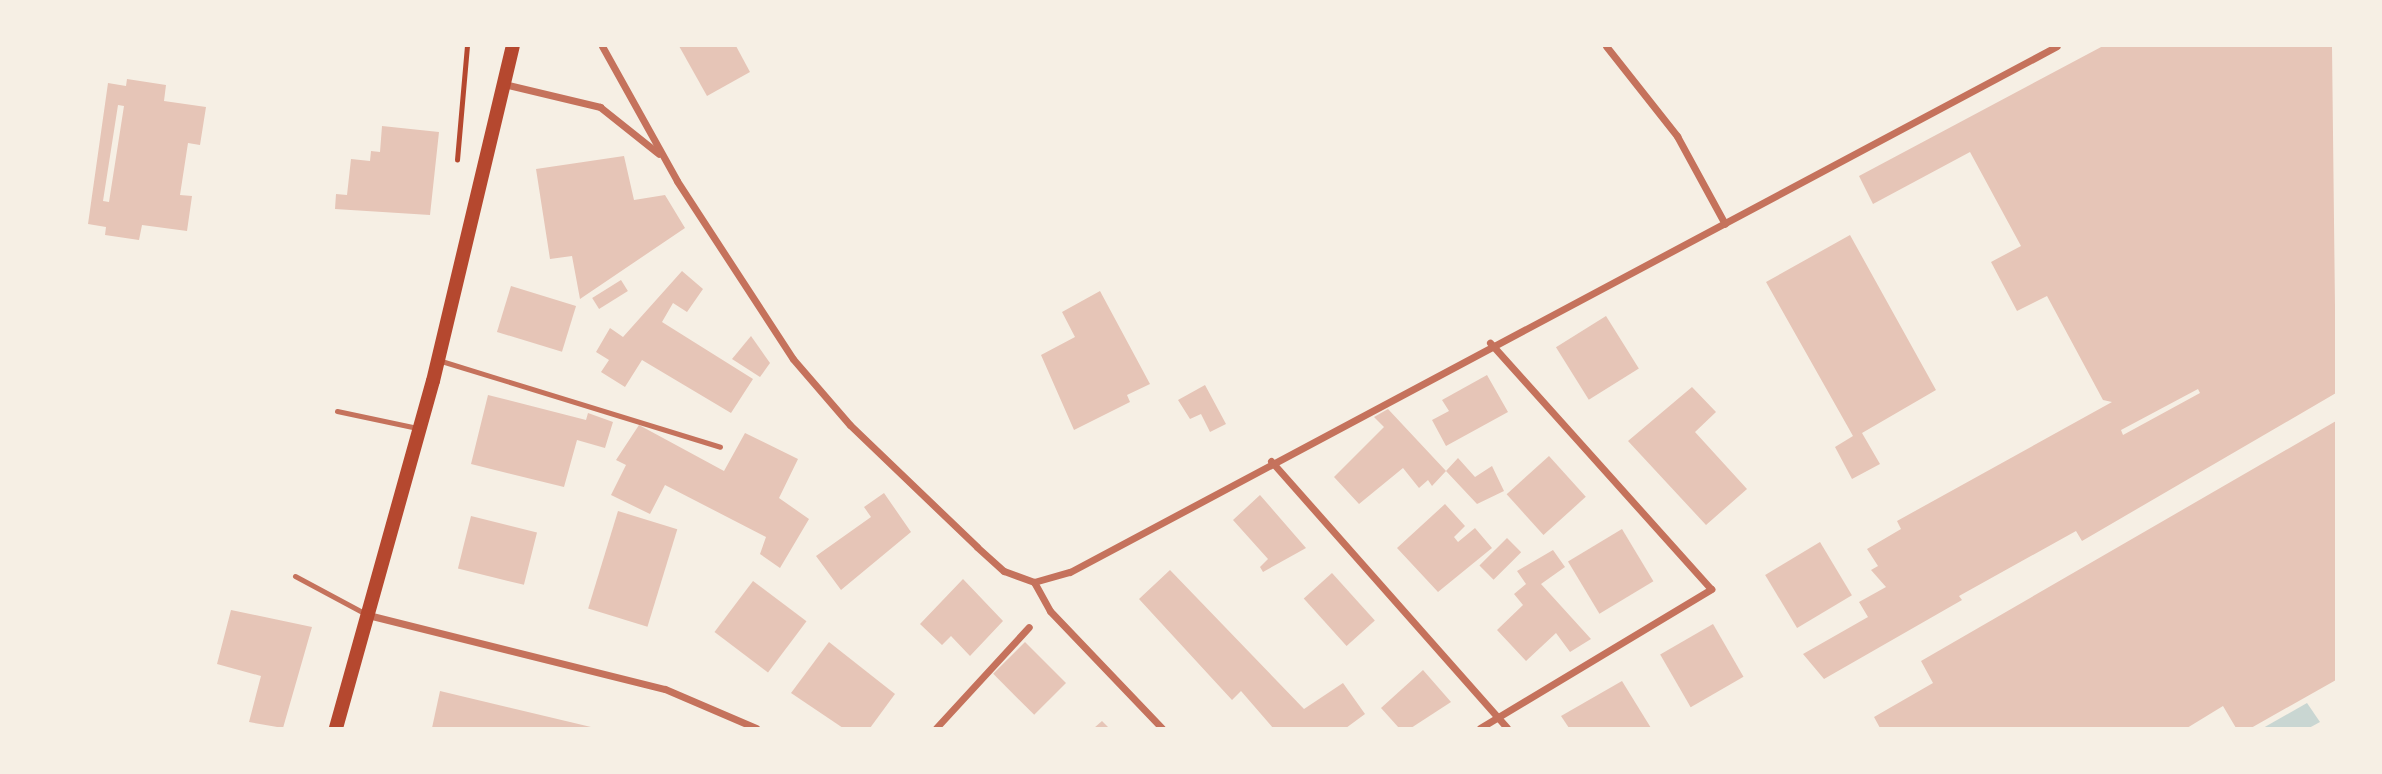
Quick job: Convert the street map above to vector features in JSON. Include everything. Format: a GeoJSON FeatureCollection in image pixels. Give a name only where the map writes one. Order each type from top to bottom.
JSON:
{"type":"FeatureCollection","features":[{"type":"Feature","properties":{"kind":"main road"},"geometry":{"type":"LineString","coordinates":[[335,729],[438,360],[508,85],[513,46]]}},
{"type":"Feature","properties":{"kind":"street"},"geometry":{"type":"LineString","coordinates":[[602,46],[665,160],[793,359],[850,425],[1004,571],[1034,582],[1070,572],[1490,343],[1725,223],[2057,46]]}},
{"type":"Feature","properties":{"kind":"street"},"geometry":{"type":"LineString","coordinates":[[1606,46],[1677,136],[1725,223]]}},
{"type":"Feature","properties":{"kind":"street"},"geometry":{"type":"LineString","coordinates":[[508,85],[600,107],[665,160]]}},
{"type":"Feature","properties":{"kind":"street"},"geometry":{"type":"LineString","coordinates":[[1480,729],[1712,589],[1490,343]]}},
{"type":"Feature","properties":{"kind":"street"},"geometry":{"type":"LineString","coordinates":[[1271,461],[1507,729]]}},
{"type":"Feature","properties":{"kind":"street"},"geometry":{"type":"LineString","coordinates":[[1034,582],[1050,611],[1163,729]]}},
{"type":"Feature","properties":{"kind":"street"},"geometry":{"type":"LineString","coordinates":[[368,615],[665,689],[756,729]]}},
{"type":"Feature","properties":{"kind":"street"},"geometry":{"type":"LineString","coordinates":[[936,729],[1029,627]]}},
{"type":"Feature","properties":{"kind":"lane"},"geometry":{"type":"LineString","coordinates":[[438,360],[720,447]]}},
{"type":"Feature","properties":{"kind":"lane"},"geometry":{"type":"LineString","coordinates":[[337,411],[420,429]]}},
{"type":"Feature","properties":{"kind":"lane"},"geometry":{"type":"LineString","coordinates":[[295,576],[368,615]]}},
{"type":"Feature","properties":{"kind":"shaded area"},"geometry":{"type":"Polygon","coordinates":[[[2307,703],[2320,722],[2309,728],[2263,728],[2307,703]]]}},
{"type":"Feature","properties":{"kind":"building"},"geometry":{"type":"Polygon","coordinates":[[[679,46],[736,46],[750,72],[707,96],[679,46]]]}},
{"type":"Feature","properties":{"kind":"building"},"geometry":{"type":"Polygon","coordinates":[[[2103,46],[2332,46],[2336,393],[2082,541],[2076,531],[1959,596],[1962,600],[1824,679],[1803,654],[1868,617],[1859,602],[1886,587],[1871,570],[1878,566],[1867,549],[1901,529],[1897,521],[2112,402],[2103,400],[2047,296],[2017,311],[1991,262],[2021,246],[1970,152],[1873,204],[1859,176],[2103,46]],[[2198,389],[2121,430],[2123,435],[2200,393],[2198,389]]]}},
{"type":"Feature","properties":{"kind":"building"},"geometry":{"type":"Polygon","coordinates":[[[127,79],[166,85],[164,101],[206,107],[200,145],[188,143],[180,195],[192,196],[187,231],[142,225],[139,240],[105,235],[106,227],[88,224],[108,83],[126,86],[127,79]],[[118,105],[103,201],[109,202],[124,106],[118,105]]]}},
{"type":"Feature","properties":{"kind":"building"},"geometry":{"type":"Polygon","coordinates":[[[382,126],[439,132],[430,215],[335,209],[336,194],[347,195],[351,159],[370,161],[371,151],[380,152],[382,126]]]}},
{"type":"Feature","properties":{"kind":"building"},"geometry":{"type":"Polygon","coordinates":[[[624,156],[634,200],[665,195],[685,228],[580,299],[572,256],[550,259],[536,169],[624,156]]]}},
{"type":"Feature","properties":{"kind":"building"},"geometry":{"type":"Polygon","coordinates":[[[1850,235],[1936,390],[1862,433],[1880,464],[1852,479],[1835,447],[1853,436],[1766,282],[1850,235]]]}},
{"type":"Feature","properties":{"kind":"building"},"geometry":{"type":"Polygon","coordinates":[[[682,271],[703,289],[687,312],[673,303],[662,322],[753,379],[731,413],[642,360],[625,387],[601,372],[609,360],[596,352],[610,328],[623,337],[682,271]]]}},
{"type":"Feature","properties":{"kind":"building"},"geometry":{"type":"Polygon","coordinates":[[[621,280],[628,291],[599,309],[592,298],[621,280]]]}},
{"type":"Feature","properties":{"kind":"building"},"geometry":{"type":"Polygon","coordinates":[[[511,286],[576,306],[562,352],[497,332],[511,286]]]}},
{"type":"Feature","properties":{"kind":"building"},"geometry":{"type":"Polygon","coordinates":[[[1100,291],[1150,384],[1127,395],[1130,402],[1074,430],[1041,355],[1075,337],[1062,312],[1100,291]]]}},
{"type":"Feature","properties":{"kind":"building"},"geometry":{"type":"Polygon","coordinates":[[[1606,316],[1639,369],[1589,400],[1556,347],[1606,316]]]}},
{"type":"Feature","properties":{"kind":"building"},"geometry":{"type":"Polygon","coordinates":[[[751,336],[770,363],[760,377],[732,359],[751,336]]]}},
{"type":"Feature","properties":{"kind":"building"},"geometry":{"type":"Polygon","coordinates":[[[1487,375],[1508,412],[1446,446],[1432,420],[1449,411],[1442,400],[1487,375]]]}},
{"type":"Feature","properties":{"kind":"building"},"geometry":{"type":"Polygon","coordinates":[[[1205,385],[1226,424],[1210,432],[1201,414],[1190,419],[1178,400],[1205,385]]]}},
{"type":"Feature","properties":{"kind":"building"},"geometry":{"type":"Polygon","coordinates":[[[1692,387],[1716,412],[1695,432],[1747,489],[1706,525],[1628,441],[1692,387]]]}},
{"type":"Feature","properties":{"kind":"building"},"geometry":{"type":"Polygon","coordinates":[[[488,395],[586,420],[588,413],[613,422],[605,448],[577,440],[564,487],[471,464],[488,395]]]}},
{"type":"Feature","properties":{"kind":"building"},"geometry":{"type":"Polygon","coordinates":[[[1388,409],[1446,471],[1432,486],[1428,480],[1419,488],[1403,468],[1359,504],[1334,477],[1384,427],[1374,417],[1388,409]]]}},
{"type":"Feature","properties":{"kind":"building"},"geometry":{"type":"Polygon","coordinates":[[[2336,421],[2336,680],[2251,728],[2236,728],[2223,706],[2187,728],[1880,728],[1874,717],[1933,683],[1921,661],[2336,421]]]}},
{"type":"Feature","properties":{"kind":"building"},"geometry":{"type":"Polygon","coordinates":[[[639,425],[724,471],[745,433],[798,459],[779,498],[809,519],[780,568],[760,554],[766,537],[665,485],[650,514],[611,495],[626,465],[616,460],[639,425]]]}},
{"type":"Feature","properties":{"kind":"building"},"geometry":{"type":"Polygon","coordinates":[[[1549,456],[1586,497],[1543,535],[1507,494],[1549,456]]]}},
{"type":"Feature","properties":{"kind":"building"},"geometry":{"type":"Polygon","coordinates":[[[1458,458],[1475,477],[1492,466],[1504,491],[1477,504],[1446,471],[1458,458]]]}},
{"type":"Feature","properties":{"kind":"building"},"geometry":{"type":"Polygon","coordinates":[[[884,493],[911,532],[841,590],[816,556],[871,517],[864,507],[884,493]]]}},
{"type":"Feature","properties":{"kind":"building"},"geometry":{"type":"Polygon","coordinates":[[[1260,495],[1306,548],[1263,572],[1260,567],[1268,559],[1233,520],[1260,495]]]}},
{"type":"Feature","properties":{"kind":"building"},"geometry":{"type":"Polygon","coordinates":[[[1445,504],[1465,526],[1454,537],[1458,542],[1475,528],[1492,548],[1438,592],[1397,548],[1445,504]]]}},
{"type":"Feature","properties":{"kind":"building"},"geometry":{"type":"Polygon","coordinates":[[[618,511],[677,529],[647,627],[588,609],[618,511]]]}},
{"type":"Feature","properties":{"kind":"building"},"geometry":{"type":"Polygon","coordinates":[[[471,516],[537,532],[524,585],[458,568],[471,516]]]}},
{"type":"Feature","properties":{"kind":"building"},"geometry":{"type":"Polygon","coordinates":[[[1622,529],[1653,581],[1599,614],[1568,561],[1622,529]]]}},
{"type":"Feature","properties":{"kind":"building"},"geometry":{"type":"Polygon","coordinates":[[[1507,538],[1521,552],[1494,580],[1479,566],[1507,538]]]}},
{"type":"Feature","properties":{"kind":"building"},"geometry":{"type":"Polygon","coordinates":[[[1820,542],[1852,595],[1797,628],[1765,575],[1820,542]]]}},
{"type":"Feature","properties":{"kind":"building"},"geometry":{"type":"Polygon","coordinates":[[[1553,550],[1565,567],[1541,584],[1591,639],[1570,652],[1556,633],[1526,661],[1497,630],[1523,605],[1514,594],[1526,584],[1517,571],[1553,550]]]}},
{"type":"Feature","properties":{"kind":"building"},"geometry":{"type":"Polygon","coordinates":[[[1170,570],[1304,709],[1343,683],[1365,714],[1346,728],[1273,728],[1241,691],[1232,700],[1139,599],[1170,570]]]}},
{"type":"Feature","properties":{"kind":"building"},"geometry":{"type":"Polygon","coordinates":[[[1332,573],[1375,621],[1347,646],[1304,598],[1332,573]]]}},
{"type":"Feature","properties":{"kind":"building"},"geometry":{"type":"Polygon","coordinates":[[[963,579],[1003,621],[970,656],[951,636],[942,645],[920,624],[963,579]]]}},
{"type":"Feature","properties":{"kind":"building"},"geometry":{"type":"Polygon","coordinates":[[[753,581],[807,621],[768,672],[714,632],[753,581]]]}},
{"type":"Feature","properties":{"kind":"building"},"geometry":{"type":"Polygon","coordinates":[[[231,610],[312,627],[283,728],[249,722],[261,676],[217,664],[231,610]]]}},
{"type":"Feature","properties":{"kind":"building"},"geometry":{"type":"Polygon","coordinates":[[[1713,624],[1744,677],[1691,707],[1660,654],[1713,624]]]}},
{"type":"Feature","properties":{"kind":"building"},"geometry":{"type":"Polygon","coordinates":[[[829,642],[895,694],[870,728],[843,728],[791,693],[829,642]]]}},
{"type":"Feature","properties":{"kind":"building"},"geometry":{"type":"Polygon","coordinates":[[[1025,642],[1066,683],[1034,715],[993,674],[1025,642]]]}},
{"type":"Feature","properties":{"kind":"building"},"geometry":{"type":"Polygon","coordinates":[[[1423,670],[1451,702],[1411,728],[1399,728],[1381,708],[1423,670]]]}},
{"type":"Feature","properties":{"kind":"building"},"geometry":{"type":"Polygon","coordinates":[[[1622,681],[1651,728],[1569,728],[1561,716],[1622,681]]]}},
{"type":"Feature","properties":{"kind":"building"},"geometry":{"type":"Polygon","coordinates":[[[440,691],[591,727],[591,728],[432,728],[440,691]]]}},
{"type":"Feature","properties":{"kind":"building"},"geometry":{"type":"Polygon","coordinates":[[[1102,721],[1109,728],[1094,728],[1102,721]]]}}]}
